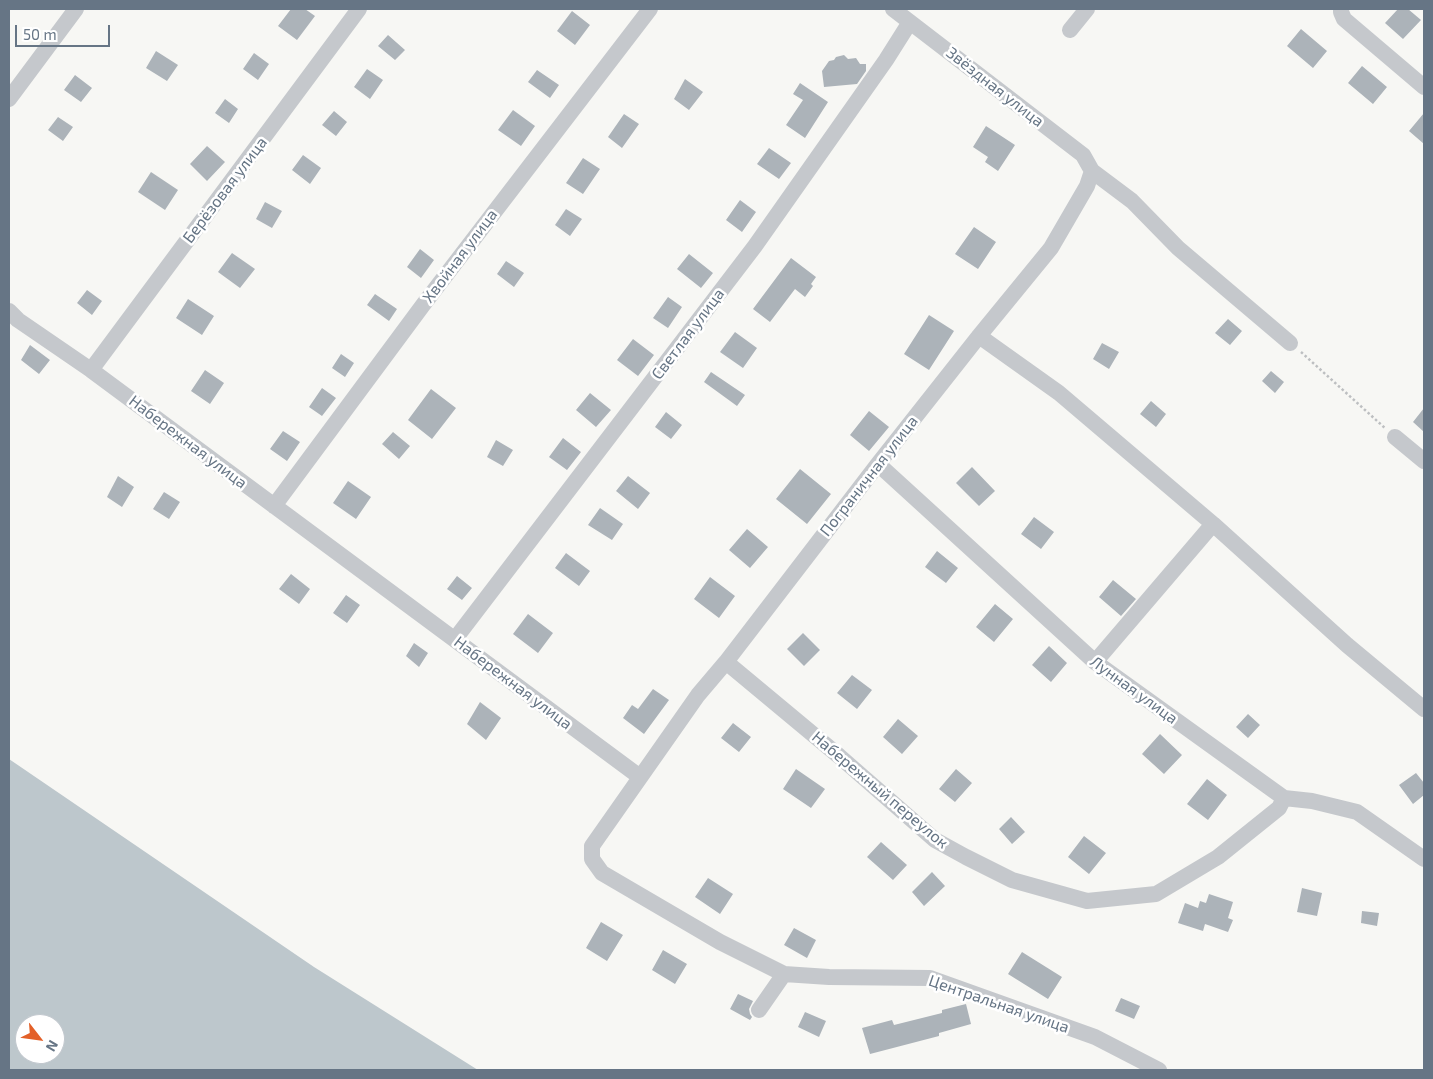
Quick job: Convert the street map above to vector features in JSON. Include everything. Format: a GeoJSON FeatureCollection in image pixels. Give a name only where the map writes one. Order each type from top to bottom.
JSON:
{"type":"FeatureCollection","features":[{"type":"Feature","properties":{"kind":"street"},"geometry":{"type":"LineString","coordinates":[[9,99],[76,9]]}},
{"type":"Feature","properties":{"kind":"street","name":"Берёзовая улица"},"geometry":{"type":"LineString","coordinates":[[91,370],[359,9]]}},
{"type":"Feature","properties":{"kind":"street","name":"Хвойная улица"},"geometry":{"type":"LineString","coordinates":[[274,506],[429,297],[650,9]]}},
{"type":"Feature","properties":{"kind":"street","name":"Звёздная улица"},"geometry":{"type":"LineString","coordinates":[[893,9],[1083,155],[1092,171],[1132,201],[1178,248],[1290,343]]}},
{"type":"Feature","properties":{"kind":"street"},"geometry":{"type":"LineString","coordinates":[[1070,30],[1087,9]]}},
{"type":"Feature","properties":{"kind":"street"},"geometry":{"type":"LineString","coordinates":[[1342,9],[1341,12],[1344,19],[1424,87]]}},
{"type":"Feature","properties":{"kind":"street","name":"Светлая улица"},"geometry":{"type":"LineString","coordinates":[[455,639],[754,246],[886,60],[910,22]]}},
{"type":"Feature","properties":{"kind":"street","name":"Пограничная улица"},"geometry":{"type":"LineString","coordinates":[[640,777],[698,695],[726,662],[979,336],[1051,248],[1087,186],[1092,171]]}},
{"type":"Feature","properties":{"kind":"street","name":"Набережная улица"},"geometry":{"type":"LineString","coordinates":[[9,311],[18,320],[91,370],[640,777]]}},
{"type":"Feature","properties":{"kind":"street"},"geometry":{"type":"LineString","coordinates":[[979,336],[1058,394],[1213,524],[1347,645],[1424,709]]}},
{"type":"Feature","properties":{"kind":"street"},"geometry":{"type":"LineString","coordinates":[[1395,437],[1424,461]]}},
{"type":"Feature","properties":{"kind":"street","name":"Лунная улица"},"geometry":{"type":"LineString","coordinates":[[878,464],[1095,662],[1284,798],[1312,801],[1357,812],[1424,859]]}},
{"type":"Feature","properties":{"kind":"street"},"geometry":{"type":"LineString","coordinates":[[1095,662],[1213,524]]}},
{"type":"Feature","properties":{"kind":"street","name":"Набережный переулок"},"geometry":{"type":"LineString","coordinates":[[726,662],[839,756],[935,840],[966,858],[1012,880],[1087,901],[1156,894],[1218,856],[1279,808],[1284,798]]}},
{"type":"Feature","properties":{"kind":"street"},"geometry":{"type":"LineString","coordinates":[[640,777],[592,846],[592,860],[602,873],[720,942],[784,974],[760,1010]]}},
{"type":"Feature","properties":{"kind":"street","name":"Центральная улица"},"geometry":{"type":"LineString","coordinates":[[784,974],[829,977],[930,978],[1095,1037],[1159,1070]]}},
{"type":"Feature","properties":{"kind":"path"},"geometry":{"type":"LineString","coordinates":[[1290,343],[1395,437]]}},
{"type":"Feature","properties":{"kind":"shaded area"},"geometry":{"type":"Polygon","coordinates":[[[9,759],[314,967],[478,1070],[9,1070],[9,759]]]}},
{"type":"Feature","properties":{"kind":"building"},"geometry":{"type":"Polygon","coordinates":[[[291,9],[305,9],[315,16],[297,40],[278,26],[291,9]]]}},
{"type":"Feature","properties":{"kind":"building"},"geometry":{"type":"Polygon","coordinates":[[[1398,9],[1408,9],[1421,20],[1403,39],[1385,23],[1398,9]]]}},
{"type":"Feature","properties":{"kind":"building"},"geometry":{"type":"Polygon","coordinates":[[[572,11],[590,25],[575,45],[557,31],[572,11]]]}},
{"type":"Feature","properties":{"kind":"building"},"geometry":{"type":"Polygon","coordinates":[[[1301,29],[1327,51],[1313,68],[1287,46],[1301,29]]]}},
{"type":"Feature","properties":{"kind":"building"},"geometry":{"type":"Polygon","coordinates":[[[388,35],[405,50],[395,60],[378,46],[388,35]]]}},
{"type":"Feature","properties":{"kind":"building"},"geometry":{"type":"Polygon","coordinates":[[[156,51],[178,65],[167,81],[146,68],[156,51]]]}},
{"type":"Feature","properties":{"kind":"building"},"geometry":{"type":"Polygon","coordinates":[[[254,53],[269,64],[258,80],[243,69],[254,53]]]}},
{"type":"Feature","properties":{"kind":"building"},"geometry":{"type":"Polygon","coordinates":[[[844,55],[848,59],[856,58],[860,64],[866,64],[866,71],[857,84],[824,87],[822,71],[829,61],[844,55]]]}},
{"type":"Feature","properties":{"kind":"building"},"geometry":{"type":"Polygon","coordinates":[[[1362,66],[1387,87],[1373,104],[1348,83],[1362,66]]]}},
{"type":"Feature","properties":{"kind":"building"},"geometry":{"type":"Polygon","coordinates":[[[367,69],[383,80],[370,99],[354,87],[367,69]]]}},
{"type":"Feature","properties":{"kind":"building"},"geometry":{"type":"Polygon","coordinates":[[[537,70],[559,85],[550,98],[528,82],[537,70]]]}},
{"type":"Feature","properties":{"kind":"building"},"geometry":{"type":"Polygon","coordinates":[[[75,75],[92,88],[81,102],[64,90],[75,75]]]}},
{"type":"Feature","properties":{"kind":"building"},"geometry":{"type":"Polygon","coordinates":[[[685,79],[703,92],[689,110],[674,99],[685,79]]]}},
{"type":"Feature","properties":{"kind":"building"},"geometry":{"type":"Polygon","coordinates":[[[800,83],[828,102],[805,138],[786,125],[803,100],[793,94],[800,83]]]}},
{"type":"Feature","properties":{"kind":"building"},"geometry":{"type":"Polygon","coordinates":[[[225,99],[238,109],[229,123],[215,113],[225,99]]]}},
{"type":"Feature","properties":{"kind":"building"},"geometry":{"type":"Polygon","coordinates":[[[513,110],[535,126],[521,146],[498,130],[513,110]]]}},
{"type":"Feature","properties":{"kind":"building"},"geometry":{"type":"Polygon","coordinates":[[[334,111],[347,122],[336,136],[322,125],[334,111]]]}},
{"type":"Feature","properties":{"kind":"building"},"geometry":{"type":"Polygon","coordinates":[[[1424,113],[1424,144],[1409,131],[1424,113]]]}},
{"type":"Feature","properties":{"kind":"building"},"geometry":{"type":"Polygon","coordinates":[[[624,114],[639,124],[622,148],[608,137],[624,114]]]}},
{"type":"Feature","properties":{"kind":"building"},"geometry":{"type":"Polygon","coordinates":[[[58,117],[73,127],[63,141],[48,130],[58,117]]]}},
{"type":"Feature","properties":{"kind":"building"},"geometry":{"type":"Polygon","coordinates":[[[986,126],[1015,145],[998,171],[985,162],[988,157],[973,147],[986,126]]]}},
{"type":"Feature","properties":{"kind":"building"},"geometry":{"type":"Polygon","coordinates":[[[207,146],[225,162],[207,181],[190,164],[207,146]]]}},
{"type":"Feature","properties":{"kind":"building"},"geometry":{"type":"Polygon","coordinates":[[[769,148],[791,163],[779,179],[757,164],[769,148]]]}},
{"type":"Feature","properties":{"kind":"building"},"geometry":{"type":"Polygon","coordinates":[[[303,155],[321,168],[310,184],[292,170],[303,155]]]}},
{"type":"Feature","properties":{"kind":"building"},"geometry":{"type":"Polygon","coordinates":[[[583,158],[600,169],[583,194],[566,183],[583,158]]]}},
{"type":"Feature","properties":{"kind":"building"},"geometry":{"type":"Polygon","coordinates":[[[151,172],[178,190],[165,210],[138,192],[151,172]]]}},
{"type":"Feature","properties":{"kind":"building"},"geometry":{"type":"Polygon","coordinates":[[[740,200],[756,212],[742,232],[726,220],[740,200]]]}},
{"type":"Feature","properties":{"kind":"building"},"geometry":{"type":"Polygon","coordinates":[[[265,202],[282,211],[272,228],[256,219],[265,202]]]}},
{"type":"Feature","properties":{"kind":"building"},"geometry":{"type":"Polygon","coordinates":[[[566,209],[582,219],[570,236],[555,225],[566,209]]]}},
{"type":"Feature","properties":{"kind":"building"},"geometry":{"type":"Polygon","coordinates":[[[974,227],[996,242],[978,269],[955,254],[974,227]]]}},
{"type":"Feature","properties":{"kind":"building"},"geometry":{"type":"Polygon","coordinates":[[[420,249],[434,260],[421,278],[407,267],[420,249]]]}},
{"type":"Feature","properties":{"kind":"building"},"geometry":{"type":"Polygon","coordinates":[[[232,253],[255,269],[240,288],[218,272],[232,253]]]}},
{"type":"Feature","properties":{"kind":"building"},"geometry":{"type":"Polygon","coordinates":[[[689,254],[713,273],[701,288],[677,269],[689,254]]]}},
{"type":"Feature","properties":{"kind":"building"},"geometry":{"type":"Polygon","coordinates":[[[791,258],[816,277],[811,284],[813,286],[805,297],[795,289],[770,322],[753,309],[791,258]]]}},
{"type":"Feature","properties":{"kind":"building"},"geometry":{"type":"Polygon","coordinates":[[[506,261],[524,273],[514,287],[497,274],[506,261]]]}},
{"type":"Feature","properties":{"kind":"building"},"geometry":{"type":"Polygon","coordinates":[[[87,290],[102,301],[92,315],[77,303],[87,290]]]}},
{"type":"Feature","properties":{"kind":"building"},"geometry":{"type":"Polygon","coordinates":[[[375,294],[397,309],[389,321],[367,305],[375,294]]]}},
{"type":"Feature","properties":{"kind":"building"},"geometry":{"type":"Polygon","coordinates":[[[668,297],[682,307],[668,328],[653,318],[668,297]]]}},
{"type":"Feature","properties":{"kind":"building"},"geometry":{"type":"Polygon","coordinates":[[[188,299],[214,316],[202,335],[176,318],[188,299]]]}},
{"type":"Feature","properties":{"kind":"building"},"geometry":{"type":"Polygon","coordinates":[[[929,315],[954,331],[929,370],[904,354],[929,315]]]}},
{"type":"Feature","properties":{"kind":"building"},"geometry":{"type":"Polygon","coordinates":[[[1228,319],[1242,331],[1230,345],[1215,333],[1228,319]]]}},
{"type":"Feature","properties":{"kind":"building"},"geometry":{"type":"Polygon","coordinates":[[[735,332],[757,348],[743,368],[720,352],[735,332]]]}},
{"type":"Feature","properties":{"kind":"building"},"geometry":{"type":"Polygon","coordinates":[[[633,339],[654,355],[638,376],[617,360],[633,339]]]}},
{"type":"Feature","properties":{"kind":"building"},"geometry":{"type":"Polygon","coordinates":[[[1102,343],[1119,352],[1109,369],[1093,359],[1102,343]]]}},
{"type":"Feature","properties":{"kind":"building"},"geometry":{"type":"Polygon","coordinates":[[[30,345],[50,360],[39,374],[21,360],[30,345]]]}},
{"type":"Feature","properties":{"kind":"building"},"geometry":{"type":"Polygon","coordinates":[[[341,354],[354,363],[345,377],[332,368],[341,354]]]}},
{"type":"Feature","properties":{"kind":"building"},"geometry":{"type":"Polygon","coordinates":[[[205,370],[224,383],[210,404],[191,391],[205,370]]]}},
{"type":"Feature","properties":{"kind":"building"},"geometry":{"type":"Polygon","coordinates":[[[1271,371],[1284,382],[1275,393],[1262,381],[1271,371]]]}},
{"type":"Feature","properties":{"kind":"building"},"geometry":{"type":"Polygon","coordinates":[[[711,372],[745,395],[737,406],[704,382],[711,372]]]}},
{"type":"Feature","properties":{"kind":"building"},"geometry":{"type":"Polygon","coordinates":[[[322,388],[336,398],[322,416],[309,407],[322,388]]]}},
{"type":"Feature","properties":{"kind":"building"},"geometry":{"type":"Polygon","coordinates":[[[431,389],[456,408],[432,439],[408,420],[431,389]]]}},
{"type":"Feature","properties":{"kind":"building"},"geometry":{"type":"Polygon","coordinates":[[[590,393],[611,410],[596,427],[576,410],[590,393]]]}},
{"type":"Feature","properties":{"kind":"building"},"geometry":{"type":"Polygon","coordinates":[[[1151,401],[1166,414],[1156,427],[1140,414],[1151,401]]]}},
{"type":"Feature","properties":{"kind":"building"},"geometry":{"type":"Polygon","coordinates":[[[1424,408],[1424,432],[1413,422],[1424,408]]]}},
{"type":"Feature","properties":{"kind":"building"},"geometry":{"type":"Polygon","coordinates":[[[869,411],[889,427],[869,451],[850,435],[869,411]]]}},
{"type":"Feature","properties":{"kind":"building"},"geometry":{"type":"Polygon","coordinates":[[[666,412],[682,425],[671,439],[655,427],[666,412]]]}},
{"type":"Feature","properties":{"kind":"building"},"geometry":{"type":"Polygon","coordinates":[[[283,431],[300,442],[287,461],[270,449],[283,431]]]}},
{"type":"Feature","properties":{"kind":"building"},"geometry":{"type":"Polygon","coordinates":[[[393,432],[410,446],[399,459],[382,444],[393,432]]]}},
{"type":"Feature","properties":{"kind":"building"},"geometry":{"type":"Polygon","coordinates":[[[563,438],[581,452],[567,470],[549,457],[563,438]]]}},
{"type":"Feature","properties":{"kind":"building"},"geometry":{"type":"Polygon","coordinates":[[[496,440],[513,450],[503,466],[487,457],[496,440]]]}},
{"type":"Feature","properties":{"kind":"building"},"geometry":{"type":"Polygon","coordinates":[[[972,467],[995,491],[979,506],[956,483],[972,467]]]}},
{"type":"Feature","properties":{"kind":"building"},"geometry":{"type":"Polygon","coordinates":[[[800,469],[831,494],[807,524],[776,499],[800,469]]]}},
{"type":"Feature","properties":{"kind":"building"},"geometry":{"type":"Polygon","coordinates":[[[118,476],[134,487],[122,507],[107,497],[118,476]]]}},
{"type":"Feature","properties":{"kind":"building"},"geometry":{"type":"Polygon","coordinates":[[[628,476],[650,493],[638,509],[616,491],[628,476]]]}},
{"type":"Feature","properties":{"kind":"building"},"geometry":{"type":"Polygon","coordinates":[[[348,481],[371,497],[356,519],[333,503],[348,481]]]}},
{"type":"Feature","properties":{"kind":"building"},"geometry":{"type":"Polygon","coordinates":[[[164,492],[180,502],[169,519],[153,509],[164,492]]]}},
{"type":"Feature","properties":{"kind":"building"},"geometry":{"type":"Polygon","coordinates":[[[600,508],[623,524],[612,540],[588,525],[600,508]]]}},
{"type":"Feature","properties":{"kind":"building"},"geometry":{"type":"Polygon","coordinates":[[[1034,517],[1054,532],[1041,549],[1021,534],[1034,517]]]}},
{"type":"Feature","properties":{"kind":"building"},"geometry":{"type":"Polygon","coordinates":[[[747,529],[768,547],[750,568],[729,550],[747,529]]]}},
{"type":"Feature","properties":{"kind":"building"},"geometry":{"type":"Polygon","coordinates":[[[937,551],[958,568],[946,583],[925,567],[937,551]]]}},
{"type":"Feature","properties":{"kind":"building"},"geometry":{"type":"Polygon","coordinates":[[[566,553],[590,571],[579,586],[555,568],[566,553]]]}},
{"type":"Feature","properties":{"kind":"building"},"geometry":{"type":"Polygon","coordinates":[[[291,574],[310,589],[299,604],[279,589],[291,574]]]}},
{"type":"Feature","properties":{"kind":"building"},"geometry":{"type":"Polygon","coordinates":[[[457,576],[472,588],[462,600],[447,589],[457,576]]]}},
{"type":"Feature","properties":{"kind":"building"},"geometry":{"type":"Polygon","coordinates":[[[710,577],[735,596],[719,618],[694,599],[710,577]]]}},
{"type":"Feature","properties":{"kind":"building"},"geometry":{"type":"Polygon","coordinates":[[[1113,580],[1136,599],[1121,616],[1099,597],[1113,580]]]}},
{"type":"Feature","properties":{"kind":"building"},"geometry":{"type":"Polygon","coordinates":[[[346,595],[360,605],[347,623],[333,613],[346,595]]]}},
{"type":"Feature","properties":{"kind":"building"},"geometry":{"type":"Polygon","coordinates":[[[995,604],[1013,619],[994,642],[976,627],[995,604]]]}},
{"type":"Feature","properties":{"kind":"building"},"geometry":{"type":"Polygon","coordinates":[[[528,614],[553,633],[538,653],[513,634],[528,614]]]}},
{"type":"Feature","properties":{"kind":"building"},"geometry":{"type":"Polygon","coordinates":[[[803,633],[820,650],[804,666],[787,649],[803,633]]]}},
{"type":"Feature","properties":{"kind":"building"},"geometry":{"type":"Polygon","coordinates":[[[414,643],[428,653],[419,667],[406,656],[414,643]]]}},
{"type":"Feature","properties":{"kind":"building"},"geometry":{"type":"Polygon","coordinates":[[[1049,646],[1067,663],[1051,682],[1032,665],[1049,646]]]}},
{"type":"Feature","properties":{"kind":"building"},"geometry":{"type":"Polygon","coordinates":[[[852,675],[872,690],[857,709],[837,693],[852,675]]]}},
{"type":"Feature","properties":{"kind":"building"},"geometry":{"type":"Polygon","coordinates":[[[653,689],[669,700],[644,734],[623,718],[632,705],[638,709],[653,689]]]}},
{"type":"Feature","properties":{"kind":"building"},"geometry":{"type":"Polygon","coordinates":[[[480,702],[501,718],[486,740],[467,724],[480,702]]]}},
{"type":"Feature","properties":{"kind":"building"},"geometry":{"type":"Polygon","coordinates":[[[1248,714],[1260,725],[1248,738],[1236,727],[1248,714]]]}},
{"type":"Feature","properties":{"kind":"building"},"geometry":{"type":"Polygon","coordinates":[[[898,719],[918,736],[902,754],[883,737],[898,719]]]}},
{"type":"Feature","properties":{"kind":"building"},"geometry":{"type":"Polygon","coordinates":[[[733,723],[751,737],[739,752],[721,738],[733,723]]]}},
{"type":"Feature","properties":{"kind":"building"},"geometry":{"type":"Polygon","coordinates":[[[1160,734],[1182,755],[1164,774],[1142,754],[1160,734]]]}},
{"type":"Feature","properties":{"kind":"building"},"geometry":{"type":"Polygon","coordinates":[[[796,769],[825,789],[811,808],[783,789],[796,769]]]}},
{"type":"Feature","properties":{"kind":"building"},"geometry":{"type":"Polygon","coordinates":[[[956,769],[972,783],[955,802],[939,789],[956,769]]]}},
{"type":"Feature","properties":{"kind":"building"},"geometry":{"type":"Polygon","coordinates":[[[1416,773],[1424,783],[1424,795],[1413,804],[1399,785],[1416,773]]]}},
{"type":"Feature","properties":{"kind":"building"},"geometry":{"type":"Polygon","coordinates":[[[1207,779],[1227,795],[1208,820],[1187,804],[1207,779]]]}},
{"type":"Feature","properties":{"kind":"building"},"geometry":{"type":"Polygon","coordinates":[[[1011,817],[1025,832],[1012,844],[999,829],[1011,817]]]}},
{"type":"Feature","properties":{"kind":"building"},"geometry":{"type":"Polygon","coordinates":[[[1084,836],[1106,853],[1089,874],[1068,857],[1084,836]]]}},
{"type":"Feature","properties":{"kind":"building"},"geometry":{"type":"Polygon","coordinates":[[[881,842],[907,865],[893,880],[867,857],[881,842]]]}},
{"type":"Feature","properties":{"kind":"building"},"geometry":{"type":"Polygon","coordinates":[[[932,872],[945,886],[924,906],[912,892],[932,872]]]}},
{"type":"Feature","properties":{"kind":"building"},"geometry":{"type":"Polygon","coordinates":[[[708,878],[733,894],[720,914],[695,897],[708,878]]]}},
{"type":"Feature","properties":{"kind":"building"},"geometry":{"type":"Polygon","coordinates":[[[1302,888],[1322,893],[1317,916],[1297,912],[1302,888]]]}},
{"type":"Feature","properties":{"kind":"building"},"geometry":{"type":"Polygon","coordinates":[[[1209,894],[1233,902],[1228,918],[1233,920],[1228,932],[1205,924],[1203,931],[1178,923],[1185,903],[1198,908],[1200,901],[1206,903],[1209,894]]]}},
{"type":"Feature","properties":{"kind":"building"},"geometry":{"type":"Polygon","coordinates":[[[1362,911],[1379,913],[1377,926],[1361,923],[1362,911]]]}},
{"type":"Feature","properties":{"kind":"building"},"geometry":{"type":"Polygon","coordinates":[[[601,922],[623,935],[607,961],[586,948],[601,922]]]}},
{"type":"Feature","properties":{"kind":"building"},"geometry":{"type":"Polygon","coordinates":[[[794,928],[816,940],[807,958],[784,945],[794,928]]]}},
{"type":"Feature","properties":{"kind":"building"},"geometry":{"type":"Polygon","coordinates":[[[663,950],[687,964],[675,984],[652,970],[663,950]]]}},
{"type":"Feature","properties":{"kind":"building"},"geometry":{"type":"Polygon","coordinates":[[[1022,952],[1062,977],[1048,999],[1008,974],[1022,952]]]}},
{"type":"Feature","properties":{"kind":"building"},"geometry":{"type":"Polygon","coordinates":[[[738,994],[753,1001],[749,1009],[752,1017],[750,1020],[730,1009],[738,994]]]}},
{"type":"Feature","properties":{"kind":"building"},"geometry":{"type":"Polygon","coordinates":[[[1121,998],[1140,1006],[1134,1019],[1115,1011],[1121,998]]]}},
{"type":"Feature","properties":{"kind":"building"},"geometry":{"type":"Polygon","coordinates":[[[966,1004],[971,1024],[939,1033],[939,1036],[870,1054],[862,1028],[892,1020],[894,1025],[942,1013],[942,1010],[966,1004]]]}},
{"type":"Feature","properties":{"kind":"building"},"geometry":{"type":"Polygon","coordinates":[[[805,1012],[826,1021],[819,1037],[798,1027],[805,1012]]]}}]}
